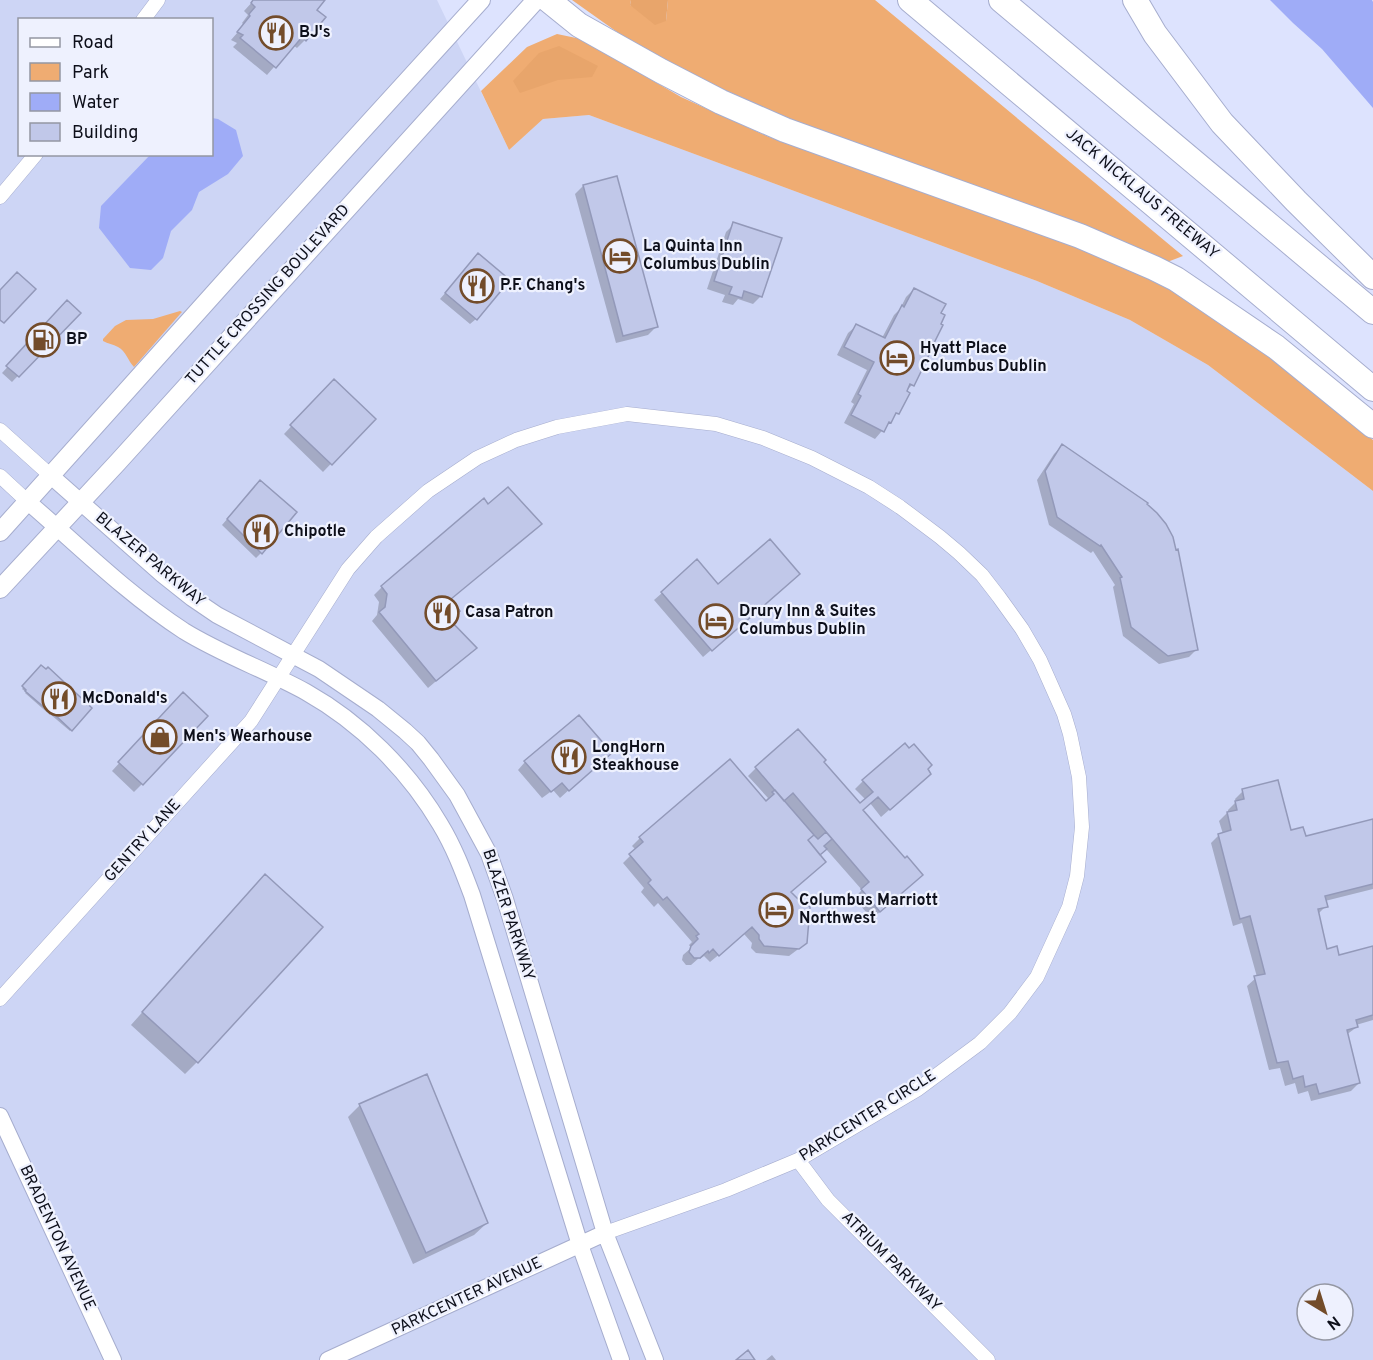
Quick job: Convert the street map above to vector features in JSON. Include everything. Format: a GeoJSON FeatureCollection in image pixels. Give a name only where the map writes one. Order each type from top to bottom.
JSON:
{"type":"FeatureCollection","features":[{"type":"Feature","properties":{"kind":"highway"},"geometry":{"type":"LineString","coordinates":[[548,0],[579,25],[721,102],[785,130],[1080,236],[1176,279],[1276,347],[1373,426]]}},
{"type":"Feature","properties":{"kind":"highway","name":"JACK NICKLAUS FREEWAY"},"geometry":{"type":"LineString","coordinates":[[910,0],[1373,389]]}},
{"type":"Feature","properties":{"kind":"highway"},"geometry":{"type":"LineString","coordinates":[[1001,0],[1373,312]]}},
{"type":"Feature","properties":{"kind":"highway"},"geometry":{"type":"LineString","coordinates":[[1135,0],[1155,34],[1222,123],[1373,277]]}},
{"type":"Feature","properties":{"kind":"main road"},"geometry":{"type":"LineString","coordinates":[[0,532],[481,0]]}},
{"type":"Feature","properties":{"kind":"main road","name":"TUTTLE CROSSING BOULEVARD"},"geometry":{"type":"LineString","coordinates":[[0,589],[536,0]]}},
{"type":"Feature","properties":{"kind":"street"},"geometry":{"type":"LineString","coordinates":[[144,18],[158,0]]}},
{"type":"Feature","properties":{"kind":"street"},"geometry":{"type":"LineString","coordinates":[[0,197],[34,156]]}},
{"type":"Feature","properties":{"kind":"street","name":"PARKCENTER CIRCLE"},"geometry":{"type":"LineString","coordinates":[[278,678],[348,569],[376,537],[428,491],[477,458],[516,440],[557,427],[627,414],[716,424],[773,442],[812,458],[869,487],[932,530],[959,553],[981,575],[1022,629],[1040,660],[1064,714],[1079,777],[1082,827],[1077,876],[1069,907],[1037,977],[1010,1013],[980,1042],[918,1089],[798,1160],[726,1190],[605,1233]]}},
{"type":"Feature","properties":{"kind":"street","name":"BLAZER PARKWAY"},"geometry":{"type":"LineString","coordinates":[[0,430],[192,598],[217,615],[319,669],[378,709],[418,743],[457,795],[489,854],[506,899],[605,1233],[655,1360]]}},
{"type":"Feature","properties":{"kind":"street","name":"BLAZER PARKWAY"},"geometry":{"type":"LineString","coordinates":[[0,476],[123,586],[186,632],[306,692],[361,729],[395,762],[429,807],[450,843],[475,903],[580,1245],[621,1360]]}},
{"type":"Feature","properties":{"kind":"street","name":"GENTRY LANE"},"geometry":{"type":"LineString","coordinates":[[0,999],[251,721],[278,678]]}},
{"type":"Feature","properties":{"kind":"street","name":"BRADENTON AVENUE"},"geometry":{"type":"LineString","coordinates":[[0,1116],[113,1360]]}},
{"type":"Feature","properties":{"kind":"street","name":"ATRIUM PARKWAY"},"geometry":{"type":"LineString","coordinates":[[798,1160],[828,1200],[988,1360]]}},
{"type":"Feature","properties":{"kind":"street","name":"PARKCENTER AVENUE"},"geometry":{"type":"LineString","coordinates":[[328,1360],[605,1233]]}},
{"type":"Feature","properties":{"kind":"shaded area"},"geometry":{"type":"Polygon","coordinates":[[[0,0],[437,0],[509,150],[543,119],[589,115],[1037,281],[1130,320],[1208,365],[1373,491],[1373,1360],[0,1360],[0,0]]]}},
{"type":"Feature","properties":{"kind":"shaded area"},"geometry":{"type":"Polygon","coordinates":[[[631,0],[668,0],[666,21],[655,25],[630,5],[631,0]]]}},
{"type":"Feature","properties":{"kind":"shaded area"},"geometry":{"type":"Polygon","coordinates":[[[559,46],[598,66],[592,77],[558,80],[520,93],[513,81],[539,53],[559,46]]]}},
{"type":"Feature","properties":{"kind":"green space"},"geometry":{"type":"Polygon","coordinates":[[[572,0],[631,0],[630,5],[666,21],[668,0],[875,0],[1183,256],[1162,264],[796,122],[641,49],[572,0]]]}},
{"type":"Feature","properties":{"kind":"green space"},"geometry":{"type":"Polygon","coordinates":[[[557,34],[581,39],[681,97],[769,137],[1091,250],[1179,291],[1279,363],[1373,440],[1373,491],[1208,365],[1130,320],[1037,281],[589,115],[543,119],[509,150],[481,91],[527,47],[557,34]]]}},
{"type":"Feature","properties":{"kind":"green space"},"geometry":{"type":"Polygon","coordinates":[[[182,312],[134,367],[121,349],[103,341],[115,326],[126,320],[153,319],[182,312]]]}},
{"type":"Feature","properties":{"kind":"water"},"geometry":{"type":"Polygon","coordinates":[[[1270,0],[1372,0],[1373,108],[1322,49],[1270,0]]]}},
{"type":"Feature","properties":{"kind":"water"},"geometry":{"type":"Polygon","coordinates":[[[213,118],[236,130],[243,156],[228,174],[199,192],[192,210],[171,231],[163,258],[151,270],[130,268],[99,228],[101,206],[149,156],[213,156],[213,118]]]}},
{"type":"Feature","properties":{"kind":"building","name":"BJ's"},"geometry":{"type":"Polygon","coordinates":[[[253,0],[325,0],[317,10],[326,17],[306,41],[302,37],[276,68],[240,38],[243,35],[237,32],[255,7],[251,3],[253,0]]]}},
{"type":"Feature","properties":{"kind":"building","name":"La Quinta Inn Columbus Dublin"},"geometry":{"type":"Polygon","coordinates":[[[617,176],[658,327],[623,336],[583,185],[617,176]]]}},
{"type":"Feature","properties":{"kind":"building"},"geometry":{"type":"Polygon","coordinates":[[[733,222],[782,238],[762,297],[744,291],[742,298],[729,294],[732,287],[714,281],[733,222]]]}},
{"type":"Feature","properties":{"kind":"building","name":"P.F. Chang's"},"geometry":{"type":"Polygon","coordinates":[[[478,253],[510,280],[477,320],[445,293],[478,253]]]}},
{"type":"Feature","properties":{"kind":"building"},"geometry":{"type":"Polygon","coordinates":[[[17,272],[36,289],[4,323],[0,320],[0,290],[17,272]]]}},
{"type":"Feature","properties":{"kind":"building","name":"Hyatt Place Columbus Dublin"},"geometry":{"type":"Polygon","coordinates":[[[914,288],[946,304],[941,313],[945,315],[941,324],[943,325],[932,347],[929,346],[926,353],[929,355],[914,386],[910,384],[907,391],[910,393],[899,414],[896,413],[884,432],[851,415],[861,396],[858,394],[874,362],[844,347],[856,324],[885,338],[902,305],[904,307],[914,288]]]}},
{"type":"Feature","properties":{"kind":"building","name":"BP"},"geometry":{"type":"Polygon","coordinates":[[[67,300],[81,313],[19,377],[6,366],[67,300]]]}},
{"type":"Feature","properties":{"kind":"building"},"geometry":{"type":"Polygon","coordinates":[[[334,379],[376,419],[332,465],[290,425],[334,379]]]}},
{"type":"Feature","properties":{"kind":"building"},"geometry":{"type":"Polygon","coordinates":[[[1062,444],[1148,503],[1166,524],[1173,537],[1176,550],[1178,549],[1198,650],[1168,656],[1131,627],[1120,578],[1122,577],[1101,545],[1057,517],[1045,471],[1062,444]]]}},
{"type":"Feature","properties":{"kind":"building"},"geometry":{"type":"Polygon","coordinates":[[[260,480],[297,512],[262,554],[227,519],[260,480]]]}},
{"type":"Feature","properties":{"kind":"building"},"geometry":{"type":"Polygon","coordinates":[[[508,487],[542,524],[451,599],[460,611],[449,619],[477,648],[436,681],[379,612],[385,607],[387,594],[381,586],[484,498],[488,504],[508,487]]]}},
{"type":"Feature","properties":{"kind":"building","name":"Drury Inn & Suites Columbus Dublin"},"geometry":{"type":"Polygon","coordinates":[[[770,539],[800,574],[712,651],[661,592],[697,559],[718,584],[770,539]]]}},
{"type":"Feature","properties":{"kind":"building","name":"McDonald's"},"geometry":{"type":"Polygon","coordinates":[[[41,665],[46,669],[48,667],[92,708],[72,731],[22,686],[41,665]]]}},
{"type":"Feature","properties":{"kind":"building"},"geometry":{"type":"Polygon","coordinates":[[[183,692],[208,716],[143,785],[118,762],[183,692]]]}},
{"type":"Feature","properties":{"kind":"building","name":"LongHorn Steakhouse"},"geometry":{"type":"Polygon","coordinates":[[[579,715],[612,753],[569,791],[562,783],[551,792],[524,761],[579,715]]]}},
{"type":"Feature","properties":{"kind":"building"},"geometry":{"type":"Polygon","coordinates":[[[798,729],[860,803],[873,792],[862,780],[905,743],[909,748],[914,744],[932,765],[928,769],[931,774],[890,810],[878,797],[863,810],[923,875],[880,912],[861,889],[869,882],[793,793],[784,801],[755,767],[798,729]]]}},
{"type":"Feature","properties":{"kind":"building"},"geometry":{"type":"Polygon","coordinates":[[[730,759],[766,801],[775,790],[814,835],[808,840],[826,862],[791,892],[810,907],[807,943],[799,949],[764,946],[752,927],[719,956],[713,949],[700,958],[694,958],[689,952],[699,934],[667,897],[663,900],[648,883],[651,880],[629,854],[643,842],[639,837],[730,759]]]}},
{"type":"Feature","properties":{"kind":"building"},"geometry":{"type":"Polygon","coordinates":[[[1278,780],[1291,830],[1303,827],[1306,836],[1373,819],[1373,884],[1325,896],[1328,907],[1318,909],[1327,949],[1337,946],[1339,955],[1373,946],[1373,1015],[1356,1020],[1358,1027],[1347,1030],[1360,1083],[1319,1094],[1316,1084],[1305,1087],[1303,1076],[1293,1079],[1288,1061],[1277,1063],[1254,976],[1265,974],[1250,916],[1240,919],[1218,834],[1231,830],[1227,812],[1237,810],[1235,801],[1244,799],[1242,789],[1278,780]]]}},
{"type":"Feature","properties":{"kind":"building"},"geometry":{"type":"Polygon","coordinates":[[[826,832],[832,839],[824,846],[827,849],[820,855],[808,840],[814,835],[818,839],[826,832]]]}},
{"type":"Feature","properties":{"kind":"building"},"geometry":{"type":"Polygon","coordinates":[[[265,874],[323,927],[198,1063],[142,1012],[265,874]]]}},
{"type":"Feature","properties":{"kind":"building"},"geometry":{"type":"Polygon","coordinates":[[[427,1074],[488,1223],[426,1253],[359,1104],[427,1074]]]}},
{"type":"Feature","properties":{"kind":"building"},"geometry":{"type":"Polygon","coordinates":[[[748,1350],[755,1360],[736,1360],[748,1350]]]}},
{"type":"Feature","properties":{"kind":"place","name":"BJ's"},"geometry":{"type":"Point","coordinates":[276,33]}},
{"type":"Feature","properties":{"kind":"place","name":"La Quinta Inn Columbus Dublin"},"geometry":{"type":"Point","coordinates":[620,256]}},
{"type":"Feature","properties":{"kind":"place","name":"P.F. Chang's"},"geometry":{"type":"Point","coordinates":[477,286]}},
{"type":"Feature","properties":{"kind":"place","name":"BP"},"geometry":{"type":"Point","coordinates":[43,340]}},
{"type":"Feature","properties":{"kind":"place","name":"Hyatt Place Columbus Dublin"},"geometry":{"type":"Point","coordinates":[897,358]}},
{"type":"Feature","properties":{"kind":"place","name":"Chipotle"},"geometry":{"type":"Point","coordinates":[261,532]}},
{"type":"Feature","properties":{"kind":"place","name":"Casa Patron"},"geometry":{"type":"Point","coordinates":[442,613]}},
{"type":"Feature","properties":{"kind":"place","name":"Drury Inn & Suites Columbus Dublin"},"geometry":{"type":"Point","coordinates":[716,621]}},
{"type":"Feature","properties":{"kind":"place","name":"McDonald's"},"geometry":{"type":"Point","coordinates":[59,699]}},
{"type":"Feature","properties":{"kind":"place","name":"Men's Wearhouse"},"geometry":{"type":"Point","coordinates":[160,737]}},
{"type":"Feature","properties":{"kind":"place","name":"LongHorn Steakhouse"},"geometry":{"type":"Point","coordinates":[569,757]}},
{"type":"Feature","properties":{"kind":"place","name":"Columbus Marriott Northwest"},"geometry":{"type":"Point","coordinates":[776,910]}}]}
